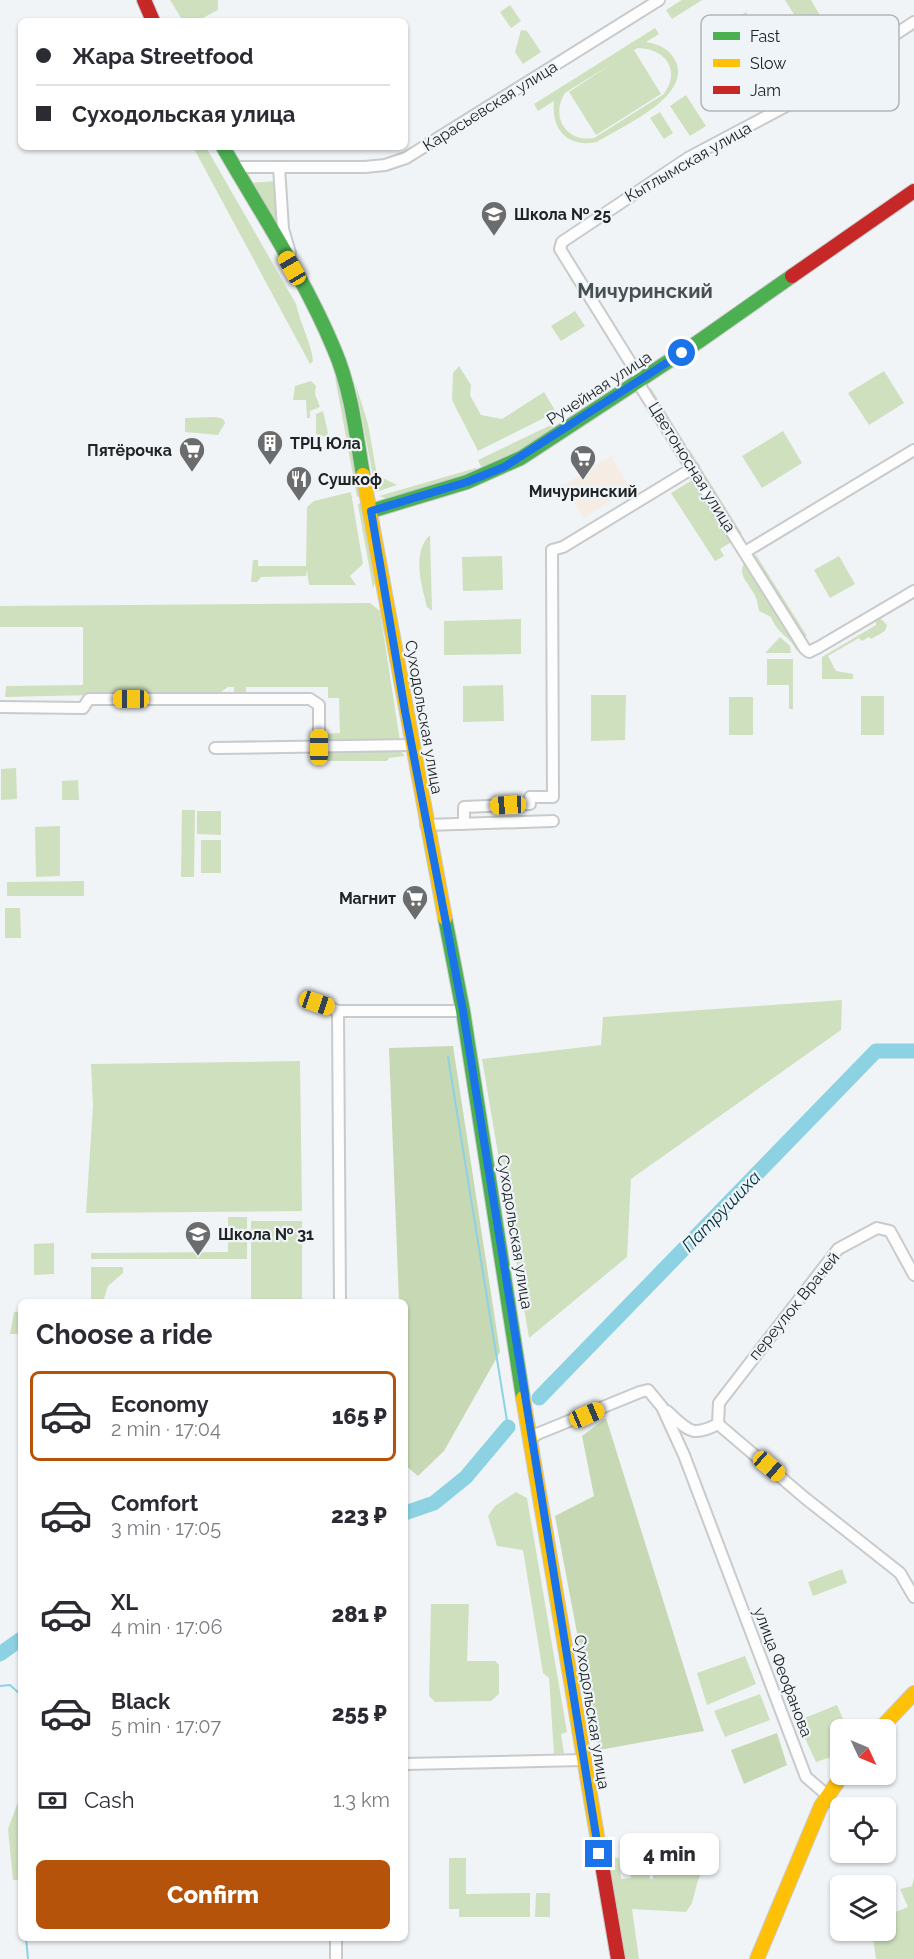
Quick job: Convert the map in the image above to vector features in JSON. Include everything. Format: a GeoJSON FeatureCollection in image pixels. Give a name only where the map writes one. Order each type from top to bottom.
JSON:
{"type":"FeatureCollection","features":[{"type":"Feature","properties":{"kind":"main road"},"geometry":{"type":"LineString","coordinates":[[144,0],[152,18]]}},
{"type":"Feature","properties":{"kind":"main road","name":"Суходольская улица"},"geometry":{"type":"LineString","coordinates":[[224,150],[304,289],[342,368],[351,404],[426,825],[463,1011],[530,1440],[618,1959]]}},
{"type":"Feature","properties":{"kind":"main road","name":"Ручейная улица"},"geometry":{"type":"LineString","coordinates":[[371,511],[467,482],[504,467],[639,382],[914,191]]}},
{"type":"Feature","properties":{"kind":"main road"},"geometry":{"type":"LineString","coordinates":[[890,1719],[914,1694]]}},
{"type":"Feature","properties":{"kind":"main road"},"geometry":{"type":"LineString","coordinates":[[757,1959],[827,1796],[835,1785]]}},
{"type":"Feature","properties":{"kind":"street","name":"Карасьевская улица"},"geometry":{"type":"LineString","coordinates":[[234,167],[365,167],[385,165],[406,158],[658,0]]}},
{"type":"Feature","properties":{"kind":"street","name":"Кытлымская улица"},"geometry":{"type":"LineString","coordinates":[[899,32],[914,22]]}},
{"type":"Feature","properties":{"kind":"street","name":"Кытлымская улица"},"geometry":{"type":"LineString","coordinates":[[560,249],[562,242],[620,202],[688,159],[777,111]]}},
{"type":"Feature","properties":{"kind":"street"},"geometry":{"type":"LineString","coordinates":[[279,167],[286,246],[304,281],[304,289]]}},
{"type":"Feature","properties":{"kind":"street","name":"Цветоносная улица"},"geometry":{"type":"LineString","coordinates":[[560,249],[635,370],[639,382],[808,652],[914,591]]}},
{"type":"Feature","properties":{"kind":"street"},"geometry":{"type":"LineString","coordinates":[[745,552],[914,450]]}},
{"type":"Feature","properties":{"kind":"street"},"geometry":{"type":"LineString","coordinates":[[464,824],[464,807],[530,804],[530,796],[554,796],[552,550],[562,547],[693,468]]}},
{"type":"Feature","properties":{"kind":"street"},"geometry":{"type":"LineString","coordinates":[[0,707],[83,708],[89,699],[310,699],[319,705],[319,747]]}},
{"type":"Feature","properties":{"kind":"street"},"geometry":{"type":"LineString","coordinates":[[215,748],[412,745]]}},
{"type":"Feature","properties":{"kind":"street"},"geometry":{"type":"LineString","coordinates":[[426,825],[554,821]]}},
{"type":"Feature","properties":{"kind":"street"},"geometry":{"type":"LineString","coordinates":[[317,1003],[338,1011],[463,1011]]}},
{"type":"Feature","properties":{"kind":"street"},"geometry":{"type":"LineString","coordinates":[[338,1011],[340,1299]]}},
{"type":"Feature","properties":{"kind":"street","name":"переулок Врачей"},"geometry":{"type":"LineString","coordinates":[[718,1424],[718,1403],[838,1249],[877,1228],[890,1231],[914,1275]]}},
{"type":"Feature","properties":{"kind":"street","name":"улица Феофанова"},"geometry":{"type":"LineString","coordinates":[[530,1440],[537,1434],[648,1390],[662,1407],[684,1455],[806,1777],[827,1796]]}},
{"type":"Feature","properties":{"kind":"street"},"geometry":{"type":"LineString","coordinates":[[662,1407],[689,1431],[702,1432],[718,1424],[805,1498],[900,1573],[914,1596]]}},
{"type":"Feature","properties":{"kind":"street"},"geometry":{"type":"LineString","coordinates":[[408,1764],[583,1760]]}},
{"type":"Feature","properties":{"kind":"street"},"geometry":{"type":"LineString","coordinates":[[336,1941],[336,1959]]}},
{"type":"Feature","properties":{"kind":"shaded area"},"geometry":{"type":"Polygon","coordinates":[[[611,456],[630,488],[584,518],[562,486],[611,456]]]}},
{"type":"Feature","properties":{"kind":"green space"},"geometry":{"type":"Polygon","coordinates":[[[170,0],[218,0],[218,10],[203,18],[181,18],[170,0]]]}},
{"type":"Feature","properties":{"kind":"green space"},"geometry":{"type":"Polygon","coordinates":[[[682,0],[702,0],[672,19],[666,10],[682,0]]]}},
{"type":"Feature","properties":{"kind":"green space"},"geometry":{"type":"Polygon","coordinates":[[[785,0],[811,0],[820,15],[794,15],[785,0]]]}},
{"type":"Feature","properties":{"kind":"green space"},"geometry":{"type":"Polygon","coordinates":[[[510,5],[521,21],[511,28],[500,12],[510,5]]]}},
{"type":"Feature","properties":{"kind":"green space"},"geometry":{"type":"Polygon","coordinates":[[[655,28],[659,34],[646,42],[664,48],[676,62],[678,75],[664,99],[651,110],[597,142],[578,142],[564,135],[555,120],[554,101],[538,111],[534,104],[655,28]],[[648,49],[634,50],[661,94],[596,135],[569,92],[613,63],[565,93],[559,110],[563,126],[576,136],[594,138],[664,94],[669,85],[671,69],[663,57],[648,49]]]}},
{"type":"Feature","properties":{"kind":"green space"},"geometry":{"type":"Polygon","coordinates":[[[521,30],[527,31],[541,52],[523,64],[515,52],[521,30]]]}},
{"type":"Feature","properties":{"kind":"green space"},"geometry":{"type":"Polygon","coordinates":[[[686,95],[706,126],[690,136],[670,106],[686,95]]]}},
{"type":"Feature","properties":{"kind":"green space"},"geometry":{"type":"Polygon","coordinates":[[[660,112],[673,133],[664,139],[650,118],[660,112]]]}},
{"type":"Feature","properties":{"kind":"green space"},"geometry":{"type":"Polygon","coordinates":[[[195,150],[208,150],[296,304],[312,355],[313,361],[310,364],[195,150]]]}},
{"type":"Feature","properties":{"kind":"green space"},"geometry":{"type":"Polygon","coordinates":[[[275,181],[279,235],[250,183],[275,181]]]}},
{"type":"Feature","properties":{"kind":"green space"},"geometry":{"type":"Polygon","coordinates":[[[575,311],[585,326],[561,341],[551,326],[575,311]]]}},
{"type":"Feature","properties":{"kind":"green space"},"geometry":{"type":"Polygon","coordinates":[[[459,366],[471,385],[470,395],[481,415],[502,419],[544,392],[556,412],[478,451],[452,400],[453,373],[459,366]]]}},
{"type":"Feature","properties":{"kind":"green space"},"geometry":{"type":"Polygon","coordinates":[[[884,371],[904,403],[869,425],[848,393],[884,371]]]}},
{"type":"Feature","properties":{"kind":"green space"},"geometry":{"type":"Polygon","coordinates":[[[335,377],[340,382],[362,495],[357,497],[335,377]]]}},
{"type":"Feature","properties":{"kind":"green space"},"geometry":{"type":"Polygon","coordinates":[[[311,381],[316,386],[315,394],[320,407],[310,411],[310,418],[307,418],[306,400],[293,400],[295,386],[311,381]]]}},
{"type":"Feature","properties":{"kind":"green space"},"geometry":{"type":"Polygon","coordinates":[[[355,382],[368,424],[377,475],[397,485],[376,492],[355,382]]]}},
{"type":"Feature","properties":{"kind":"green space"},"geometry":{"type":"Polygon","coordinates":[[[651,388],[686,445],[682,445],[648,391],[651,388]]]}},
{"type":"Feature","properties":{"kind":"green space"},"geometry":{"type":"Polygon","coordinates":[[[323,411],[328,433],[326,437],[316,434],[316,414],[323,411]]]}},
{"type":"Feature","properties":{"kind":"green space"},"geometry":{"type":"Polygon","coordinates":[[[216,417],[223,419],[225,423],[218,435],[185,432],[185,418],[216,417]]]}},
{"type":"Feature","properties":{"kind":"green space"},"geometry":{"type":"Polygon","coordinates":[[[553,424],[554,429],[549,436],[482,469],[478,460],[553,424]]]}},
{"type":"Feature","properties":{"kind":"green space"},"geometry":{"type":"Polygon","coordinates":[[[783,431],[802,463],[762,488],[742,456],[783,431]]]}},
{"type":"Feature","properties":{"kind":"green space"},"geometry":{"type":"Polygon","coordinates":[[[689,449],[742,534],[739,535],[687,452],[689,449]]]}},
{"type":"Feature","properties":{"kind":"green space"},"geometry":{"type":"Polygon","coordinates":[[[476,468],[477,471],[388,499],[379,496],[476,468]]]}},
{"type":"Feature","properties":{"kind":"green space"},"geometry":{"type":"Polygon","coordinates":[[[694,479],[733,541],[720,549],[724,556],[715,561],[671,493],[694,479]]]}},
{"type":"Feature","properties":{"kind":"green space"},"geometry":{"type":"Polygon","coordinates":[[[351,492],[363,564],[350,576],[356,585],[309,585],[307,570],[306,576],[261,577],[257,582],[251,582],[253,560],[258,560],[258,566],[306,566],[307,507],[314,501],[351,492]]]}},
{"type":"Feature","properties":{"kind":"green space"},"geometry":{"type":"Polygon","coordinates":[[[363,500],[377,577],[373,588],[358,505],[363,500]]]}},
{"type":"Feature","properties":{"kind":"green space"},"geometry":{"type":"Polygon","coordinates":[[[430,535],[432,611],[427,607],[419,560],[424,542],[430,535]]]}},
{"type":"Feature","properties":{"kind":"green space"},"geometry":{"type":"Polygon","coordinates":[[[756,555],[807,636],[803,638],[752,557],[756,555]]]}},
{"type":"Feature","properties":{"kind":"green space"},"geometry":{"type":"Polygon","coordinates":[[[502,556],[503,590],[463,591],[462,557],[502,556]]]}},
{"type":"Feature","properties":{"kind":"green space"},"geometry":{"type":"Polygon","coordinates":[[[839,556],[855,584],[830,598],[814,570],[839,556]]]}},
{"type":"Feature","properties":{"kind":"green space"},"geometry":{"type":"Polygon","coordinates":[[[745,561],[800,649],[797,651],[777,628],[771,617],[759,611],[755,597],[742,574],[745,561]]]}},
{"type":"Feature","properties":{"kind":"green space"},"geometry":{"type":"Polygon","coordinates":[[[370,603],[380,611],[400,741],[328,741],[322,739],[322,734],[340,733],[339,698],[328,698],[328,687],[246,687],[246,694],[234,694],[234,687],[228,687],[221,692],[5,697],[6,686],[83,685],[83,627],[0,627],[0,606],[370,603]]]}},
{"type":"Feature","properties":{"kind":"green space"},"geometry":{"type":"Polygon","coordinates":[[[876,618],[880,618],[887,625],[885,631],[871,639],[869,637],[862,641],[859,638],[828,656],[836,671],[853,674],[853,679],[822,679],[822,657],[876,625],[876,618]]]}},
{"type":"Feature","properties":{"kind":"green space"},"geometry":{"type":"Polygon","coordinates":[[[521,619],[521,654],[444,655],[444,621],[521,619]]]}},
{"type":"Feature","properties":{"kind":"green space"},"geometry":{"type":"Polygon","coordinates":[[[780,637],[790,646],[791,653],[765,653],[780,637]]]}},
{"type":"Feature","properties":{"kind":"green space"},"geometry":{"type":"Polygon","coordinates":[[[767,659],[793,659],[793,709],[789,709],[789,685],[767,685],[767,659]]]}},
{"type":"Feature","properties":{"kind":"green space"},"geometry":{"type":"Polygon","coordinates":[[[503,685],[504,721],[463,722],[463,686],[503,685]]]}},
{"type":"Feature","properties":{"kind":"green space"},"geometry":{"type":"Polygon","coordinates":[[[591,695],[626,695],[625,740],[591,741],[591,695]]]}},
{"type":"Feature","properties":{"kind":"green space"},"geometry":{"type":"Polygon","coordinates":[[[861,696],[884,696],[884,735],[861,735],[861,696]]]}},
{"type":"Feature","properties":{"kind":"green space"},"geometry":{"type":"Polygon","coordinates":[[[729,697],[753,697],[753,735],[729,735],[729,697]]]}},
{"type":"Feature","properties":{"kind":"green space"},"geometry":{"type":"Polygon","coordinates":[[[399,750],[405,756],[389,758],[387,761],[321,761],[322,755],[327,752],[399,750]]]}},
{"type":"Feature","properties":{"kind":"green space"},"geometry":{"type":"Polygon","coordinates":[[[16,768],[17,799],[1,800],[1,769],[16,768]]]}},
{"type":"Feature","properties":{"kind":"green space"},"geometry":{"type":"Polygon","coordinates":[[[78,780],[79,800],[62,800],[62,781],[78,780]]]}},
{"type":"Feature","properties":{"kind":"green space"},"geometry":{"type":"Polygon","coordinates":[[[182,810],[195,810],[194,877],[181,877],[182,810]]]}},
{"type":"Feature","properties":{"kind":"green space"},"geometry":{"type":"Polygon","coordinates":[[[197,811],[221,811],[221,835],[197,834],[197,811]]]}},
{"type":"Feature","properties":{"kind":"green space"},"geometry":{"type":"Polygon","coordinates":[[[60,826],[60,876],[36,877],[35,827],[60,826]]]}},
{"type":"Feature","properties":{"kind":"green space"},"geometry":{"type":"Polygon","coordinates":[[[201,840],[221,840],[221,873],[201,873],[201,840]]]}},
{"type":"Feature","properties":{"kind":"green space"},"geometry":{"type":"Polygon","coordinates":[[[84,881],[84,896],[7,896],[7,882],[84,881]]]}},
{"type":"Feature","properties":{"kind":"green space"},"geometry":{"type":"Polygon","coordinates":[[[5,908],[20,908],[21,938],[5,938],[5,908]]]}},
{"type":"Feature","properties":{"kind":"green space"},"geometry":{"type":"Polygon","coordinates":[[[842,1000],[841,1030],[631,1179],[627,1257],[529,1338],[482,1059],[601,1045],[603,1017],[842,1000]]]}},
{"type":"Feature","properties":{"kind":"green space"},"geometry":{"type":"Polygon","coordinates":[[[453,1046],[500,1352],[444,1451],[418,1476],[408,1468],[408,1299],[399,1299],[389,1048],[453,1046]]]}},
{"type":"Feature","properties":{"kind":"green space"},"geometry":{"type":"Polygon","coordinates":[[[300,1061],[302,1211],[86,1213],[93,1106],[91,1064],[300,1061]]]}},
{"type":"Feature","properties":{"kind":"green space"},"geometry":{"type":"Polygon","coordinates":[[[228,1217],[247,1217],[247,1259],[91,1259],[91,1253],[228,1252],[228,1217]]]}},
{"type":"Feature","properties":{"kind":"green space"},"geometry":{"type":"Polygon","coordinates":[[[251,1221],[302,1221],[302,1299],[251,1299],[251,1221]]]}},
{"type":"Feature","properties":{"kind":"green space"},"geometry":{"type":"Polygon","coordinates":[[[54,1243],[54,1274],[34,1275],[34,1244],[54,1243]]]}},
{"type":"Feature","properties":{"kind":"green space"},"geometry":{"type":"Polygon","coordinates":[[[91,1267],[123,1267],[123,1273],[108,1286],[104,1299],[91,1299],[91,1267]]]}},
{"type":"Feature","properties":{"kind":"green space"},"geometry":{"type":"Polygon","coordinates":[[[14,1312],[18,1312],[18,1334],[10,1334],[14,1312]]]}},
{"type":"Feature","properties":{"kind":"green space"},"geometry":{"type":"Polygon","coordinates":[[[606,1418],[704,1731],[599,1750],[555,1516],[594,1496],[582,1436],[606,1418]]]}},
{"type":"Feature","properties":{"kind":"green space"},"geometry":{"type":"Polygon","coordinates":[[[516,1492],[527,1498],[567,1732],[561,1734],[564,1753],[554,1754],[549,1678],[543,1673],[523,1550],[497,1546],[488,1516],[495,1506],[516,1492]]]}},
{"type":"Feature","properties":{"kind":"green space"},"geometry":{"type":"Polygon","coordinates":[[[842,1569],[847,1583],[813,1596],[808,1582],[842,1569]]]}},
{"type":"Feature","properties":{"kind":"green space"},"geometry":{"type":"Polygon","coordinates":[[[431,1604],[469,1604],[467,1661],[495,1661],[499,1665],[499,1694],[491,1701],[435,1702],[429,1696],[431,1604]]]}},
{"type":"Feature","properties":{"kind":"green space"},"geometry":{"type":"Polygon","coordinates":[[[745,1656],[756,1684],[707,1705],[697,1673],[745,1656]]]}},
{"type":"Feature","properties":{"kind":"green space"},"geometry":{"type":"Polygon","coordinates":[[[760,1694],[770,1720],[725,1737],[714,1711],[760,1694]]]}},
{"type":"Feature","properties":{"kind":"green space"},"geometry":{"type":"Polygon","coordinates":[[[837,1705],[843,1719],[830,1719],[830,1757],[816,1762],[797,1721],[837,1705]]]}},
{"type":"Feature","properties":{"kind":"green space"},"geometry":{"type":"Polygon","coordinates":[[[777,1733],[787,1765],[744,1784],[731,1750],[777,1733]]]}},
{"type":"Feature","properties":{"kind":"green space"},"geometry":{"type":"Polygon","coordinates":[[[18,1802],[18,1880],[13,1880],[8,1829],[18,1802]]]}},
{"type":"Feature","properties":{"kind":"green space"},"geometry":{"type":"Polygon","coordinates":[[[684,1849],[687,1863],[712,1851],[698,1880],[692,1903],[686,1912],[632,1909],[639,1959],[623,1959],[606,1859],[609,1856],[619,1858],[621,1879],[631,1878],[631,1871],[649,1871],[650,1879],[653,1879],[653,1864],[663,1857],[676,1857],[684,1849]]]}},
{"type":"Feature","properties":{"kind":"green space"},"geometry":{"type":"Polygon","coordinates":[[[449,1858],[466,1858],[466,1894],[530,1893],[530,1917],[459,1917],[459,1909],[449,1909],[449,1858]]]}},
{"type":"Feature","properties":{"kind":"green space"},"geometry":{"type":"Polygon","coordinates":[[[914,1878],[914,1959],[876,1959],[873,1941],[896,1941],[896,1912],[908,1907],[900,1889],[912,1886],[914,1878]]]}},
{"type":"Feature","properties":{"kind":"green space"},"geometry":{"type":"Polygon","coordinates":[[[536,1893],[550,1893],[550,1917],[535,1917],[536,1893]]]}},
{"type":"Feature","properties":{"kind":"waterway","name":"Патрушиха"},"geometry":{"type":"LineString","coordinates":[[539,1398],[876,1051],[914,1051]]}},
{"type":"Feature","properties":{"kind":"waterway"},"geometry":{"type":"LineString","coordinates":[[448,1057],[508,1427]]}},
{"type":"Feature","properties":{"kind":"waterway","name":"Патрушиха"},"geometry":{"type":"LineString","coordinates":[[408,1512],[434,1503],[466,1477],[508,1427]]}},
{"type":"Feature","properties":{"kind":"waterway","name":"Патрушиха"},"geometry":{"type":"LineString","coordinates":[[0,1654],[18,1641]]}},
{"type":"Feature","properties":{"kind":"waterway"},"geometry":{"type":"LineString","coordinates":[[0,1686],[10,1685],[18,1692]]}},
{"type":"Feature","properties":{"kind":"waterway"},"geometry":{"type":"LineString","coordinates":[[26,1941],[28,1959]]}},
{"type":"Feature","properties":{"kind":"traffic: fast"},"geometry":{"type":"LineString","coordinates":[[225,150],[310,297],[334,349],[349,395],[363,475]]}},
{"type":"Feature","properties":{"kind":"traffic: fast"},"geometry":{"type":"LineString","coordinates":[[371,511],[467,482],[521,458],[698,342],[792,276]]}},
{"type":"Feature","properties":{"kind":"traffic: fast"},"geometry":{"type":"LineString","coordinates":[[445,918],[463,1011],[523,1398]]}},
{"type":"Feature","properties":{"kind":"traffic: slow"},"geometry":{"type":"LineString","coordinates":[[363,475],[445,918]]}},
{"type":"Feature","properties":{"kind":"traffic: slow"},"geometry":{"type":"LineString","coordinates":[[523,1398],[600,1853]]}},
{"type":"Feature","properties":{"kind":"traffic: slow"},"geometry":{"type":"LineString","coordinates":[[889,1719],[914,1693]]}},
{"type":"Feature","properties":{"kind":"traffic: slow"},"geometry":{"type":"LineString","coordinates":[[757,1959],[821,1806],[835,1785]]}},
{"type":"Feature","properties":{"kind":"traffic: jam"},"geometry":{"type":"LineString","coordinates":[[144,0],[152,18]]}},
{"type":"Feature","properties":{"kind":"traffic: jam"},"geometry":{"type":"LineString","coordinates":[[792,276],[914,191]]}},
{"type":"Feature","properties":{"kind":"traffic: jam"},"geometry":{"type":"LineString","coordinates":[[600,1853],[618,1959]]}},
{"type":"Feature","properties":{"kind":"place","name":"Школа № 25"},"geometry":{"type":"Point","coordinates":[494,237]}},
{"type":"Feature","properties":{"kind":"place","name":"ТРЦ Юла"},"geometry":{"type":"Point","coordinates":[270,466]}},
{"type":"Feature","properties":{"kind":"place","name":"Пятёрочка"},"geometry":{"type":"Point","coordinates":[192,473]}},
{"type":"Feature","properties":{"kind":"place","name":"Мичуринский"},"geometry":{"type":"Point","coordinates":[583,481]}},
{"type":"Feature","properties":{"kind":"place","name":"Сушкоф"},"geometry":{"type":"Point","coordinates":[299,502]}},
{"type":"Feature","properties":{"kind":"place","name":"Магнит"},"geometry":{"type":"Point","coordinates":[415,921]}},
{"type":"Feature","properties":{"kind":"place","name":"Школа № 31"},"geometry":{"type":"Point","coordinates":[198,1257]}},
{"type":"Feature","properties":{"kind":"district","name":"Мичуринский"},"geometry":{"type":"Point","coordinates":[645,291]}},
{"type":"Feature","properties":{"kind":"route"},"geometry":{"type":"LineString","coordinates":[[599,1854],[463,1011],[405,711],[371,511],[467,482],[504,467],[682,353]]}}]}
